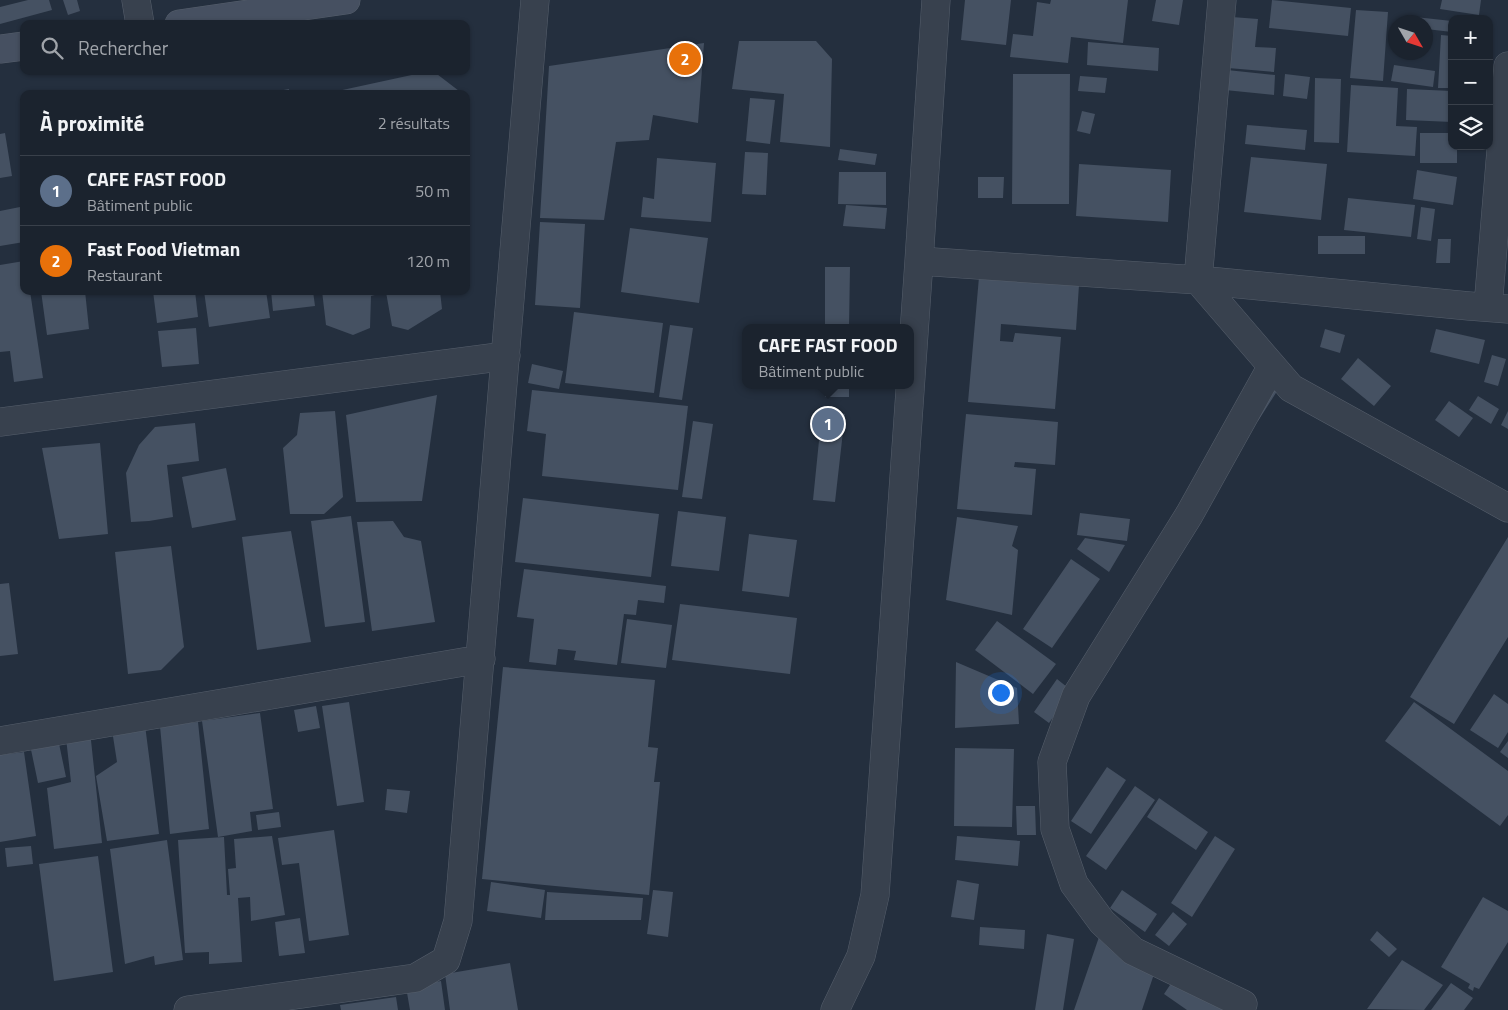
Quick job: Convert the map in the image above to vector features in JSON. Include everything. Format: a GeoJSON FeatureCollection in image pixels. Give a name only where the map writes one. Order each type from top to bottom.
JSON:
{"type":"FeatureCollection","features":[{"type":"Feature","properties":{"kind":"main road"},"geometry":{"type":"LineString","coordinates":[[207,20],[346,0]]}},
{"type":"Feature","properties":{"kind":"main road"},"geometry":{"type":"LineString","coordinates":[[0,49],[20,46]]}},
{"type":"Feature","properties":{"kind":"street"},"geometry":{"type":"LineString","coordinates":[[136,0],[139,20]]}},
{"type":"Feature","properties":{"kind":"street"},"geometry":{"type":"LineString","coordinates":[[188,1010],[415,978],[446,960],[458,921],[535,0]]}},
{"type":"Feature","properties":{"kind":"street"},"geometry":{"type":"LineString","coordinates":[[914,332],[936,0]]}},
{"type":"Feature","properties":{"kind":"street"},"geometry":{"type":"LineString","coordinates":[[1222,0],[1198,280],[1291,388],[1508,508]]}},
{"type":"Feature","properties":{"kind":"street"},"geometry":{"type":"LineString","coordinates":[[919,260],[1198,280],[1498,308],[1508,66]]}},
{"type":"Feature","properties":{"kind":"street"},"geometry":{"type":"LineString","coordinates":[[0,422],[506,356]]}},
{"type":"Feature","properties":{"kind":"street"},"geometry":{"type":"LineString","coordinates":[[1243,1004],[1133,951],[1102,922],[1074,884],[1055,829],[1052,762],[1076,696],[1189,515],[1272,366]]}},
{"type":"Feature","properties":{"kind":"street"},"geometry":{"type":"LineString","coordinates":[[835,1009],[861,956],[875,895],[910,389]]}},
{"type":"Feature","properties":{"kind":"street"},"geometry":{"type":"LineString","coordinates":[[0,741],[481,659]]}},
{"type":"Feature","properties":{"kind":"building"},"geometry":{"type":"Polygon","coordinates":[[[28,0],[49,0],[52,10],[0,24],[0,7],[28,0]]]}},
{"type":"Feature","properties":{"kind":"building"},"geometry":{"type":"Polygon","coordinates":[[[63,0],[77,0],[80,11],[68,15],[63,0]]]}},
{"type":"Feature","properties":{"kind":"building"},"geometry":{"type":"Polygon","coordinates":[[[965,0],[1011,0],[1006,45],[961,40],[965,0]]]}},
{"type":"Feature","properties":{"kind":"building"},"geometry":{"type":"Polygon","coordinates":[[[1051,0],[1128,0],[1123,43],[1071,37],[1068,63],[1010,57],[1013,34],[1033,36],[1037,2],[1050,4],[1051,0]]]}},
{"type":"Feature","properties":{"kind":"building"},"geometry":{"type":"Polygon","coordinates":[[[1156,0],[1183,0],[1179,25],[1152,21],[1156,0]]]}},
{"type":"Feature","properties":{"kind":"building"},"geometry":{"type":"Polygon","coordinates":[[[1272,0],[1351,8],[1348,36],[1269,28],[1272,0]]]}},
{"type":"Feature","properties":{"kind":"building"},"geometry":{"type":"Polygon","coordinates":[[[1442,0],[1481,0],[1479,15],[1440,9],[1442,0]]]}},
{"type":"Feature","properties":{"kind":"building"},"geometry":{"type":"Polygon","coordinates":[[[1356,10],[1388,12],[1383,81],[1350,78],[1356,10]]]}},
{"type":"Feature","properties":{"kind":"building"},"geometry":{"type":"Polygon","coordinates":[[[1232,17],[1258,19],[1255,47],[1276,48],[1274,72],[1228,68],[1232,17]]]}},
{"type":"Feature","properties":{"kind":"building"},"geometry":{"type":"Polygon","coordinates":[[[1433,19],[1448,21],[1448,32],[1433,30],[1433,19]]]}},
{"type":"Feature","properties":{"kind":"building"},"geometry":{"type":"Polygon","coordinates":[[[1441,35],[1448,36],[1448,88],[1438,88],[1441,35]]]}},
{"type":"Feature","properties":{"kind":"building"},"geometry":{"type":"Polygon","coordinates":[[[739,41],[816,41],[832,59],[830,147],[780,142],[784,94],[732,89],[739,41]]]}},
{"type":"Feature","properties":{"kind":"building"},"geometry":{"type":"Polygon","coordinates":[[[1088,42],[1159,48],[1158,71],[1087,65],[1088,42]]]}},
{"type":"Feature","properties":{"kind":"building"},"geometry":{"type":"Polygon","coordinates":[[[704,43],[698,123],[653,115],[649,140],[616,142],[604,220],[540,218],[549,66],[704,43]]]}},
{"type":"Feature","properties":{"kind":"building"},"geometry":{"type":"Polygon","coordinates":[[[1394,65],[1435,71],[1433,87],[1391,81],[1394,65]]]}},
{"type":"Feature","properties":{"kind":"building"},"geometry":{"type":"Polygon","coordinates":[[[1227,70],[1275,75],[1274,95],[1225,90],[1227,70]]]}},
{"type":"Feature","properties":{"kind":"building"},"geometry":{"type":"Polygon","coordinates":[[[1013,74],[1070,74],[1069,204],[1012,204],[1013,74]]]}},
{"type":"Feature","properties":{"kind":"building"},"geometry":{"type":"Polygon","coordinates":[[[1285,74],[1310,77],[1307,99],[1283,96],[1285,74]]]}},
{"type":"Feature","properties":{"kind":"building"},"geometry":{"type":"Polygon","coordinates":[[[412,75],[438,75],[458,90],[342,90],[412,75]]]}},
{"type":"Feature","properties":{"kind":"building"},"geometry":{"type":"Polygon","coordinates":[[[1080,76],[1107,78],[1105,93],[1078,91],[1080,76]]]}},
{"type":"Feature","properties":{"kind":"building"},"geometry":{"type":"Polygon","coordinates":[[[1315,78],[1341,79],[1339,143],[1314,142],[1315,78]]]}},
{"type":"Feature","properties":{"kind":"building"},"geometry":{"type":"Polygon","coordinates":[[[1351,85],[1398,88],[1396,126],[1417,127],[1415,156],[1347,152],[1351,85]]]}},
{"type":"Feature","properties":{"kind":"building"},"geometry":{"type":"Polygon","coordinates":[[[1407,89],[1448,91],[1448,122],[1406,120],[1407,89]]]}},
{"type":"Feature","properties":{"kind":"building"},"geometry":{"type":"Polygon","coordinates":[[[750,98],[775,100],[770,144],[746,141],[750,98]]]}},
{"type":"Feature","properties":{"kind":"building"},"geometry":{"type":"Polygon","coordinates":[[[1082,111],[1095,114],[1090,134],[1077,131],[1082,111]]]}},
{"type":"Feature","properties":{"kind":"building"},"geometry":{"type":"Polygon","coordinates":[[[1247,125],[1307,130],[1305,150],[1245,144],[1247,125]]]}},
{"type":"Feature","properties":{"kind":"building"},"geometry":{"type":"Polygon","coordinates":[[[5,133],[12,176],[0,178],[0,134],[5,133]]]}},
{"type":"Feature","properties":{"kind":"building"},"geometry":{"type":"Polygon","coordinates":[[[1420,133],[1448,133],[1448,150],[1457,150],[1457,163],[1420,163],[1420,133]]]}},
{"type":"Feature","properties":{"kind":"building"},"geometry":{"type":"Polygon","coordinates":[[[840,149],[877,154],[875,165],[838,160],[840,149]]]}},
{"type":"Feature","properties":{"kind":"building"},"geometry":{"type":"Polygon","coordinates":[[[745,152],[768,153],[766,195],[742,194],[745,152]]]}},
{"type":"Feature","properties":{"kind":"building"},"geometry":{"type":"Polygon","coordinates":[[[1251,157],[1327,164],[1321,220],[1244,212],[1251,157]]]}},
{"type":"Feature","properties":{"kind":"building"},"geometry":{"type":"Polygon","coordinates":[[[657,158],[716,163],[711,222],[641,217],[643,197],[654,199],[657,158]]]}},
{"type":"Feature","properties":{"kind":"building"},"geometry":{"type":"Polygon","coordinates":[[[1079,164],[1171,170],[1168,222],[1076,216],[1079,164]]]}},
{"type":"Feature","properties":{"kind":"building"},"geometry":{"type":"Polygon","coordinates":[[[1417,170],[1457,177],[1453,205],[1413,199],[1417,170]]]}},
{"type":"Feature","properties":{"kind":"building"},"geometry":{"type":"Polygon","coordinates":[[[839,172],[886,172],[886,205],[838,204],[839,172]]]}},
{"type":"Feature","properties":{"kind":"building"},"geometry":{"type":"Polygon","coordinates":[[[978,177],[1004,177],[1003,198],[978,198],[978,177]]]}},
{"type":"Feature","properties":{"kind":"building"},"geometry":{"type":"Polygon","coordinates":[[[1348,198],[1415,205],[1411,237],[1344,230],[1348,198]]]}},
{"type":"Feature","properties":{"kind":"building"},"geometry":{"type":"Polygon","coordinates":[[[846,205],[887,208],[885,229],[843,226],[846,205]]]}},
{"type":"Feature","properties":{"kind":"building"},"geometry":{"type":"Polygon","coordinates":[[[20,207],[20,243],[0,246],[0,211],[20,207]]]}},
{"type":"Feature","properties":{"kind":"building"},"geometry":{"type":"Polygon","coordinates":[[[1421,207],[1435,209],[1431,241],[1417,239],[1421,207]]]}},
{"type":"Feature","properties":{"kind":"building"},"geometry":{"type":"Polygon","coordinates":[[[540,222],[585,224],[580,308],[535,305],[540,222]]]}},
{"type":"Feature","properties":{"kind":"building"},"geometry":{"type":"Polygon","coordinates":[[[630,228],[708,238],[699,303],[621,292],[630,228]]]}},
{"type":"Feature","properties":{"kind":"building"},"geometry":{"type":"Polygon","coordinates":[[[1318,236],[1365,236],[1365,254],[1318,254],[1318,236]]]}},
{"type":"Feature","properties":{"kind":"building"},"geometry":{"type":"Polygon","coordinates":[[[1438,239],[1451,239],[1450,263],[1436,263],[1438,239]]]}},
{"type":"Feature","properties":{"kind":"building"},"geometry":{"type":"Polygon","coordinates":[[[20,262],[20,295],[31,295],[43,378],[14,382],[10,351],[0,352],[0,265],[20,262]]]}},
{"type":"Feature","properties":{"kind":"building"},"geometry":{"type":"Polygon","coordinates":[[[825,267],[850,267],[849,324],[825,324],[825,267]]]}},
{"type":"Feature","properties":{"kind":"building"},"geometry":{"type":"Polygon","coordinates":[[[979,277],[1079,285],[1076,330],[1001,324],[1000,341],[1013,342],[1015,333],[1061,337],[1055,409],[968,402],[979,277]]]}},
{"type":"Feature","properties":{"kind":"building"},"geometry":{"type":"Polygon","coordinates":[[[42,295],[85,295],[89,329],[47,335],[42,295]]]}},
{"type":"Feature","properties":{"kind":"building"},"geometry":{"type":"Polygon","coordinates":[[[154,295],[195,295],[198,317],[157,323],[154,295]]]}},
{"type":"Feature","properties":{"kind":"building"},"geometry":{"type":"Polygon","coordinates":[[[205,295],[267,295],[270,318],[209,327],[205,295]]]}},
{"type":"Feature","properties":{"kind":"building"},"geometry":{"type":"Polygon","coordinates":[[[271,295],[314,295],[315,306],[273,311],[271,295]]]}},
{"type":"Feature","properties":{"kind":"building"},"geometry":{"type":"Polygon","coordinates":[[[322,295],[375,295],[371,296],[370,328],[353,335],[326,325],[322,295]]]}},
{"type":"Feature","properties":{"kind":"building"},"geometry":{"type":"Polygon","coordinates":[[[387,295],[440,295],[442,309],[408,330],[392,326],[387,295]]]}},
{"type":"Feature","properties":{"kind":"building"},"geometry":{"type":"Polygon","coordinates":[[[574,312],[663,323],[654,393],[565,383],[574,312]]]}},
{"type":"Feature","properties":{"kind":"building"},"geometry":{"type":"Polygon","coordinates":[[[670,325],[693,328],[682,400],[659,397],[670,325]]]}},
{"type":"Feature","properties":{"kind":"building"},"geometry":{"type":"Polygon","coordinates":[[[196,328],[199,364],[162,367],[158,331],[196,328]]]}},
{"type":"Feature","properties":{"kind":"building"},"geometry":{"type":"Polygon","coordinates":[[[1325,329],[1345,335],[1340,353],[1320,347],[1325,329]]]}},
{"type":"Feature","properties":{"kind":"building"},"geometry":{"type":"Polygon","coordinates":[[[1436,329],[1485,340],[1479,364],[1430,352],[1436,329]]]}},
{"type":"Feature","properties":{"kind":"building"},"geometry":{"type":"Polygon","coordinates":[[[1492,355],[1506,359],[1498,386],[1484,382],[1492,355]]]}},
{"type":"Feature","properties":{"kind":"building"},"geometry":{"type":"Polygon","coordinates":[[[1358,358],[1391,386],[1374,406],[1341,379],[1358,358]]]}},
{"type":"Feature","properties":{"kind":"building"},"geometry":{"type":"Polygon","coordinates":[[[532,364],[563,371],[559,389],[528,383],[532,364]]]}},
{"type":"Feature","properties":{"kind":"building"},"geometry":{"type":"Polygon","coordinates":[[[1272,383],[1279,388],[1258,421],[1251,417],[1272,383]]]}},
{"type":"Feature","properties":{"kind":"building"},"geometry":{"type":"Polygon","coordinates":[[[825,389],[849,389],[849,397],[825,397],[825,389]]]}},
{"type":"Feature","properties":{"kind":"building"},"geometry":{"type":"Polygon","coordinates":[[[532,390],[688,406],[678,490],[542,476],[546,434],[527,431],[532,390]]]}},
{"type":"Feature","properties":{"kind":"building"},"geometry":{"type":"Polygon","coordinates":[[[437,395],[422,501],[356,502],[346,415],[437,395]]]}},
{"type":"Feature","properties":{"kind":"building"},"geometry":{"type":"Polygon","coordinates":[[[1478,396],[1499,409],[1491,424],[1469,410],[1478,396]]]}},
{"type":"Feature","properties":{"kind":"building"},"geometry":{"type":"Polygon","coordinates":[[[1449,401],[1473,418],[1459,437],[1435,420],[1449,401]]]}},
{"type":"Feature","properties":{"kind":"building"},"geometry":{"type":"Polygon","coordinates":[[[335,411],[343,497],[324,514],[290,514],[283,448],[297,435],[300,413],[335,411]]]}},
{"type":"Feature","properties":{"kind":"building"},"geometry":{"type":"Polygon","coordinates":[[[822,411],[845,414],[835,502],[813,500],[822,411]]]}},
{"type":"Feature","properties":{"kind":"building"},"geometry":{"type":"Polygon","coordinates":[[[1508,411],[1508,429],[1501,425],[1508,411]]]}},
{"type":"Feature","properties":{"kind":"building"},"geometry":{"type":"Polygon","coordinates":[[[966,414],[1058,422],[1055,465],[1015,462],[1014,467],[1036,469],[1032,515],[957,509],[966,414]]]}},
{"type":"Feature","properties":{"kind":"building"},"geometry":{"type":"Polygon","coordinates":[[[693,421],[713,424],[702,499],[682,497],[693,421]]]}},
{"type":"Feature","properties":{"kind":"building"},"geometry":{"type":"Polygon","coordinates":[[[195,423],[199,461],[167,465],[173,517],[131,522],[126,473],[139,445],[155,427],[195,423]]]}},
{"type":"Feature","properties":{"kind":"building"},"geometry":{"type":"Polygon","coordinates":[[[100,443],[108,534],[59,539],[42,448],[100,443]]]}},
{"type":"Feature","properties":{"kind":"building"},"geometry":{"type":"Polygon","coordinates":[[[226,468],[236,520],[192,528],[182,477],[226,468]]]}},
{"type":"Feature","properties":{"kind":"building"},"geometry":{"type":"Polygon","coordinates":[[[523,498],[659,514],[651,577],[515,562],[523,498]]]}},
{"type":"Feature","properties":{"kind":"building"},"geometry":{"type":"Polygon","coordinates":[[[678,511],[726,517],[719,571],[671,566],[678,511]]]}},
{"type":"Feature","properties":{"kind":"building"},"geometry":{"type":"Polygon","coordinates":[[[1080,513],[1130,519],[1127,541],[1077,535],[1080,513]]]}},
{"type":"Feature","properties":{"kind":"building"},"geometry":{"type":"Polygon","coordinates":[[[351,516],[365,622],[325,627],[311,521],[351,516]]]}},
{"type":"Feature","properties":{"kind":"building"},"geometry":{"type":"Polygon","coordinates":[[[957,517],[1018,526],[1012,546],[1018,550],[1012,615],[946,600],[957,517]]]}},
{"type":"Feature","properties":{"kind":"building"},"geometry":{"type":"Polygon","coordinates":[[[393,521],[404,537],[421,541],[435,622],[372,631],[357,522],[393,521]]]}},
{"type":"Feature","properties":{"kind":"building"},"geometry":{"type":"Polygon","coordinates":[[[291,531],[311,642],[257,650],[242,537],[291,531]]]}},
{"type":"Feature","properties":{"kind":"building"},"geometry":{"type":"Polygon","coordinates":[[[749,534],[797,540],[789,597],[742,591],[749,534]]]}},
{"type":"Feature","properties":{"kind":"building"},"geometry":{"type":"Polygon","coordinates":[[[1508,537],[1508,637],[1454,724],[1410,697],[1508,537]]]}},
{"type":"Feature","properties":{"kind":"building"},"geometry":{"type":"Polygon","coordinates":[[[1085,538],[1125,545],[1109,572],[1077,549],[1085,538]]]}},
{"type":"Feature","properties":{"kind":"building"},"geometry":{"type":"Polygon","coordinates":[[[171,546],[184,647],[161,670],[128,674],[115,552],[171,546]]]}},
{"type":"Feature","properties":{"kind":"building"},"geometry":{"type":"Polygon","coordinates":[[[1071,559],[1100,579],[1052,648],[1023,629],[1071,559]]]}},
{"type":"Feature","properties":{"kind":"building"},"geometry":{"type":"Polygon","coordinates":[[[524,569],[666,586],[664,603],[638,600],[636,615],[624,614],[617,665],[574,660],[576,651],[558,649],[556,665],[529,662],[534,619],[517,617],[524,569]]]}},
{"type":"Feature","properties":{"kind":"building"},"geometry":{"type":"Polygon","coordinates":[[[9,583],[18,654],[0,656],[0,584],[9,583]]]}},
{"type":"Feature","properties":{"kind":"building"},"geometry":{"type":"Polygon","coordinates":[[[680,604],[797,618],[790,674],[672,660],[680,604]]]}},
{"type":"Feature","properties":{"kind":"building"},"geometry":{"type":"Polygon","coordinates":[[[627,619],[672,625],[666,668],[621,663],[627,619]]]}},
{"type":"Feature","properties":{"kind":"building"},"geometry":{"type":"Polygon","coordinates":[[[997,621],[1056,664],[1033,694],[975,650],[997,621]]]}},
{"type":"Feature","properties":{"kind":"building"},"geometry":{"type":"Polygon","coordinates":[[[956,662],[1017,688],[1019,724],[955,728],[956,662]]]}},
{"type":"Feature","properties":{"kind":"building"},"geometry":{"type":"Polygon","coordinates":[[[503,667],[655,680],[648,747],[658,748],[654,782],[660,782],[649,895],[482,879],[503,667]]]}},
{"type":"Feature","properties":{"kind":"building"},"geometry":{"type":"Polygon","coordinates":[[[1057,679],[1072,691],[1049,723],[1034,712],[1057,679]]]}},
{"type":"Feature","properties":{"kind":"building"},"geometry":{"type":"Polygon","coordinates":[[[1494,694],[1508,704],[1508,732],[1498,748],[1470,730],[1494,694]]]}},
{"type":"Feature","properties":{"kind":"building"},"geometry":{"type":"Polygon","coordinates":[[[349,702],[364,802],[337,806],[322,706],[349,702]]]}},
{"type":"Feature","properties":{"kind":"building"},"geometry":{"type":"Polygon","coordinates":[[[1414,702],[1508,771],[1508,815],[1500,826],[1385,741],[1414,702]]]}},
{"type":"Feature","properties":{"kind":"building"},"geometry":{"type":"Polygon","coordinates":[[[316,706],[320,728],[298,732],[294,710],[316,706]]]}},
{"type":"Feature","properties":{"kind":"building"},"geometry":{"type":"Polygon","coordinates":[[[260,713],[273,809],[250,812],[252,831],[218,837],[202,721],[260,713]]]}},
{"type":"Feature","properties":{"kind":"building"},"geometry":{"type":"Polygon","coordinates":[[[198,722],[209,829],[170,834],[160,726],[198,722]]]}},
{"type":"Feature","properties":{"kind":"building"},"geometry":{"type":"Polygon","coordinates":[[[145,725],[159,834],[107,841],[96,776],[117,762],[112,730],[145,725]]]}},
{"type":"Feature","properties":{"kind":"building"},"geometry":{"type":"Polygon","coordinates":[[[90,731],[102,843],[54,849],[47,788],[71,782],[66,738],[90,731]]]}},
{"type":"Feature","properties":{"kind":"building"},"geometry":{"type":"Polygon","coordinates":[[[57,734],[66,777],[38,783],[29,740],[57,734]]]}},
{"type":"Feature","properties":{"kind":"building"},"geometry":{"type":"Polygon","coordinates":[[[1508,741],[1508,758],[1500,752],[1508,741]]]}},
{"type":"Feature","properties":{"kind":"building"},"geometry":{"type":"Polygon","coordinates":[[[955,748],[1014,749],[1012,827],[954,826],[955,748]]]}},
{"type":"Feature","properties":{"kind":"building"},"geometry":{"type":"Polygon","coordinates":[[[24,752],[36,836],[0,842],[0,755],[24,752]]]}},
{"type":"Feature","properties":{"kind":"building"},"geometry":{"type":"Polygon","coordinates":[[[1107,767],[1126,780],[1091,834],[1071,821],[1107,767]]]}},
{"type":"Feature","properties":{"kind":"building"},"geometry":{"type":"Polygon","coordinates":[[[1135,786],[1155,800],[1106,870],[1086,856],[1135,786]]]}},
{"type":"Feature","properties":{"kind":"building"},"geometry":{"type":"Polygon","coordinates":[[[387,789],[410,791],[407,813],[385,810],[387,789]]]}},
{"type":"Feature","properties":{"kind":"building"},"geometry":{"type":"Polygon","coordinates":[[[1159,798],[1208,832],[1196,850],[1147,817],[1159,798]]]}},
{"type":"Feature","properties":{"kind":"building"},"geometry":{"type":"Polygon","coordinates":[[[1016,806],[1035,806],[1036,835],[1017,835],[1016,806]]]}},
{"type":"Feature","properties":{"kind":"building"},"geometry":{"type":"Polygon","coordinates":[[[279,812],[281,827],[258,830],[256,815],[279,812]]]}},
{"type":"Feature","properties":{"kind":"building"},"geometry":{"type":"Polygon","coordinates":[[[334,830],[349,935],[309,941],[299,863],[282,865],[278,838],[334,830]]]}},
{"type":"Feature","properties":{"kind":"building"},"geometry":{"type":"Polygon","coordinates":[[[272,836],[285,915],[251,921],[250,897],[238,898],[242,962],[209,964],[209,952],[185,953],[178,840],[224,837],[227,895],[230,895],[228,869],[236,868],[234,839],[272,836]]]}},
{"type":"Feature","properties":{"kind":"building"},"geometry":{"type":"Polygon","coordinates":[[[957,836],[1020,841],[1018,866],[955,860],[957,836]]]}},
{"type":"Feature","properties":{"kind":"building"},"geometry":{"type":"Polygon","coordinates":[[[1215,836],[1235,849],[1192,917],[1171,903],[1215,836]]]}},
{"type":"Feature","properties":{"kind":"building"},"geometry":{"type":"Polygon","coordinates":[[[167,840],[183,960],[155,965],[154,956],[125,964],[110,849],[167,840]]]}},
{"type":"Feature","properties":{"kind":"building"},"geometry":{"type":"Polygon","coordinates":[[[31,846],[33,864],[7,867],[5,848],[31,846]]]}},
{"type":"Feature","properties":{"kind":"building"},"geometry":{"type":"Polygon","coordinates":[[[98,856],[113,972],[54,981],[39,864],[98,856]]]}},
{"type":"Feature","properties":{"kind":"building"},"geometry":{"type":"Polygon","coordinates":[[[957,880],[979,884],[974,920],[951,917],[957,880]]]}},
{"type":"Feature","properties":{"kind":"building"},"geometry":{"type":"Polygon","coordinates":[[[491,882],[545,890],[541,918],[487,911],[491,882]]]}},
{"type":"Feature","properties":{"kind":"building"},"geometry":{"type":"Polygon","coordinates":[[[653,890],[673,892],[668,937],[647,934],[653,890]]]}},
{"type":"Feature","properties":{"kind":"building"},"geometry":{"type":"Polygon","coordinates":[[[1122,890],[1157,914],[1145,932],[1110,908],[1122,890]]]}},
{"type":"Feature","properties":{"kind":"building"},"geometry":{"type":"Polygon","coordinates":[[[547,892],[643,898],[641,920],[545,920],[547,892]]]}},
{"type":"Feature","properties":{"kind":"building"},"geometry":{"type":"Polygon","coordinates":[[[1483,897],[1508,911],[1508,942],[1479,989],[1474,987],[1473,991],[1468,988],[1470,984],[1441,967],[1483,897]]]}},
{"type":"Feature","properties":{"kind":"building"},"geometry":{"type":"Polygon","coordinates":[[[1173,912],[1187,924],[1169,946],[1155,935],[1173,912]]]}},
{"type":"Feature","properties":{"kind":"building"},"geometry":{"type":"Polygon","coordinates":[[[300,918],[305,953],[279,956],[275,922],[300,918]]]}},
{"type":"Feature","properties":{"kind":"building"},"geometry":{"type":"Polygon","coordinates":[[[980,927],[1025,930],[1024,949],[979,945],[980,927]]]}},
{"type":"Feature","properties":{"kind":"building"},"geometry":{"type":"Polygon","coordinates":[[[1377,931],[1397,949],[1389,957],[1370,940],[1377,931]]]}},
{"type":"Feature","properties":{"kind":"building"},"geometry":{"type":"Polygon","coordinates":[[[1047,934],[1074,939],[1063,1010],[1035,1010],[1047,934]]]}},
{"type":"Feature","properties":{"kind":"building"},"geometry":{"type":"Polygon","coordinates":[[[1099,937],[1156,968],[1142,1010],[1074,1010],[1099,937]]]}},
{"type":"Feature","properties":{"kind":"building"},"geometry":{"type":"Polygon","coordinates":[[[1402,960],[1443,985],[1424,1010],[1367,1009],[1402,960]]]}},
{"type":"Feature","properties":{"kind":"building"},"geometry":{"type":"Polygon","coordinates":[[[510,963],[518,1010],[450,1010],[445,974],[510,963]]]}},
{"type":"Feature","properties":{"kind":"building"},"geometry":{"type":"Polygon","coordinates":[[[1178,973],[1230,1010],[1187,1010],[1164,994],[1178,973]]]}},
{"type":"Feature","properties":{"kind":"building"},"geometry":{"type":"Polygon","coordinates":[[[441,981],[445,1010],[410,1010],[406,987],[441,981]]]}},
{"type":"Feature","properties":{"kind":"building"},"geometry":{"type":"Polygon","coordinates":[[[1451,983],[1473,998],[1464,1010],[1431,1010],[1451,983]]]}},
{"type":"Feature","properties":{"kind":"building"},"geometry":{"type":"Polygon","coordinates":[[[396,997],[398,1010],[341,1010],[340,1005],[396,997]]]}},
{"type":"Feature","properties":{"kind":"place","name":"Fast Food Vietman"},"geometry":{"type":"Point","coordinates":[685,59]}},
{"type":"Feature","properties":{"kind":"place","name":"CAFE FAST FOOD"},"geometry":{"type":"Point","coordinates":[828,424]}}]}
